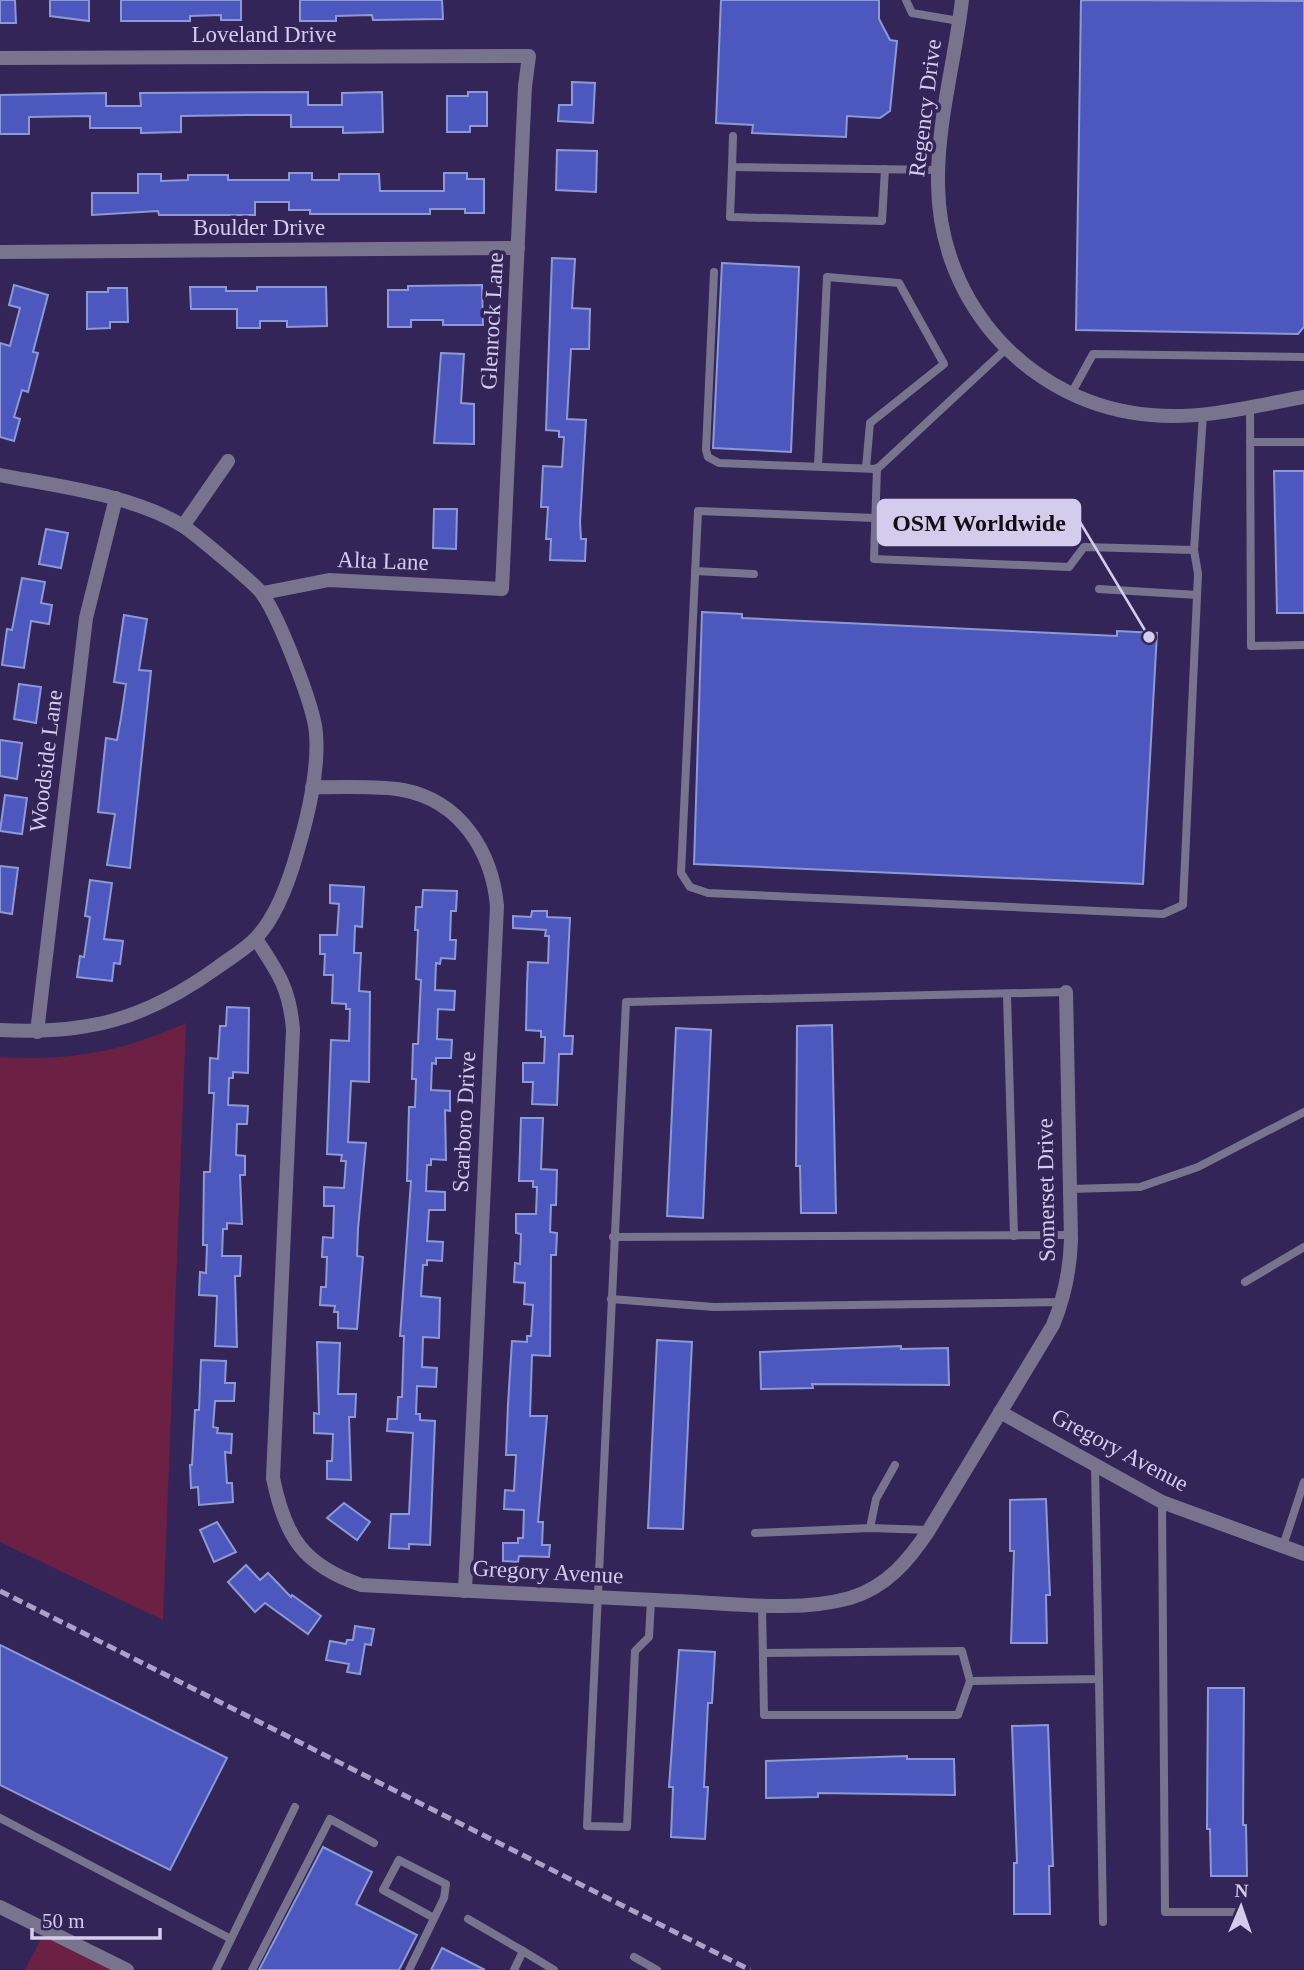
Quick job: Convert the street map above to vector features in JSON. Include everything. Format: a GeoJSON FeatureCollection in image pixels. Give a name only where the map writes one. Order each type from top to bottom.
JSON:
{"type":"FeatureCollection","features":[{"type":"Feature","properties":{"kind":"street","name":"Regency Drive"},"geometry":{"type":"LineString","coordinates":[[962,0],[939,170],[942,225],[955,271],[989,332],[1033,372],[1071,394],[1126,412],[1164,416],[1203,414],[1304,397]]}},
{"type":"Feature","properties":{"kind":"street","name":"Loveland Drive"},"geometry":{"type":"LineString","coordinates":[[0,58],[529,56]]}},
{"type":"Feature","properties":{"kind":"street","name":"Glenrock Lane"},"geometry":{"type":"LineString","coordinates":[[502,589],[529,56]]}},
{"type":"Feature","properties":{"kind":"street","name":"Boulder Drive"},"geometry":{"type":"LineString","coordinates":[[0,252],[519,248]]}},
{"type":"Feature","properties":{"kind":"street"},"geometry":{"type":"LineString","coordinates":[[183,526],[228,461]]}},
{"type":"Feature","properties":{"kind":"street"},"geometry":{"type":"LineString","coordinates":[[0,475],[116,498],[183,526],[263,593],[304,687],[316,732],[312,788],[290,876],[269,920],[256,939],[165,1001],[110,1024],[37,1032],[0,1030]]}},
{"type":"Feature","properties":{"kind":"street","name":"Woodside Lane"},"geometry":{"type":"LineString","coordinates":[[37,1032],[86,618],[116,498]]}},
{"type":"Feature","properties":{"kind":"street","name":"Alta Lane"},"geometry":{"type":"LineString","coordinates":[[263,593],[329,580],[502,589]]}},
{"type":"Feature","properties":{"kind":"street","name":"Scarboro Drive"},"geometry":{"type":"LineString","coordinates":[[312,788],[396,789],[429,799],[456,816],[468,829],[484,854],[494,881],[497,906],[465,1591]]}},
{"type":"Feature","properties":{"kind":"street","name":"Gregory Avenue"},"geometry":{"type":"LineString","coordinates":[[256,939],[285,983],[291,1002],[293,1030],[273,1478],[286,1526],[304,1553],[333,1575],[361,1585],[597,1598],[762,1604],[834,1601],[862,1593],[888,1579],[901,1567],[929,1530],[1000,1412],[1162,1502],[1304,1554]]}},
{"type":"Feature","properties":{"kind":"street","name":"Somerset Drive"},"geometry":{"type":"LineString","coordinates":[[1000,1412],[1052,1325],[1070,1272],[1066,992]]}},
{"type":"Feature","properties":{"kind":"street"},"geometry":{"type":"LineString","coordinates":[[0,1907],[127,1970]]}},
{"type":"Feature","properties":{"kind":"lane"},"geometry":{"type":"LineString","coordinates":[[906,0],[912,13],[959,20]]}},
{"type":"Feature","properties":{"kind":"lane"},"geometry":{"type":"LineString","coordinates":[[733,136],[730,217],[882,220],[885,169]]}},
{"type":"Feature","properties":{"kind":"lane"},"geometry":{"type":"LineString","coordinates":[[732,167],[939,170]]}},
{"type":"Feature","properties":{"kind":"lane"},"geometry":{"type":"LineString","coordinates":[[714,272],[706,450],[708,457],[719,463],[877,468],[1007,348]]}},
{"type":"Feature","properties":{"kind":"lane"},"geometry":{"type":"LineString","coordinates":[[818,466],[827,277],[899,283],[944,364],[870,423],[866,468]]}},
{"type":"Feature","properties":{"kind":"lane"},"geometry":{"type":"LineString","coordinates":[[1071,394],[1093,354],[1304,357]]}},
{"type":"Feature","properties":{"kind":"lane"},"geometry":{"type":"LineString","coordinates":[[1250,407],[1251,646],[1304,645]]}},
{"type":"Feature","properties":{"kind":"lane"},"geometry":{"type":"LineString","coordinates":[[875,518],[698,511],[681,873],[690,887],[722,894],[1163,914],[1183,905],[1197,595],[1194,551],[1203,414]]}},
{"type":"Feature","properties":{"kind":"lane"},"geometry":{"type":"LineString","coordinates":[[1250,442],[1304,442]]}},
{"type":"Feature","properties":{"kind":"lane"},"geometry":{"type":"LineString","coordinates":[[877,468],[874,558],[1069,567],[1084,547],[1194,551]]}},
{"type":"Feature","properties":{"kind":"lane"},"geometry":{"type":"LineString","coordinates":[[695,571],[754,574]]}},
{"type":"Feature","properties":{"kind":"lane"},"geometry":{"type":"LineString","coordinates":[[1099,589],[1197,595]]}},
{"type":"Feature","properties":{"kind":"lane"},"geometry":{"type":"LineString","coordinates":[[650,1600],[649,1637],[635,1651],[627,1827],[587,1826],[626,1002],[1007,996],[1066,992]]}},
{"type":"Feature","properties":{"kind":"lane"},"geometry":{"type":"LineString","coordinates":[[1007,996],[1014,1236]]}},
{"type":"Feature","properties":{"kind":"lane"},"geometry":{"type":"LineString","coordinates":[[1070,1189],[1140,1187],[1198,1167],[1304,1112]]}},
{"type":"Feature","properties":{"kind":"lane"},"geometry":{"type":"LineString","coordinates":[[613,1237],[1071,1235]]}},
{"type":"Feature","properties":{"kind":"lane"},"geometry":{"type":"LineString","coordinates":[[1245,1282],[1304,1247]]}},
{"type":"Feature","properties":{"kind":"lane"},"geometry":{"type":"LineString","coordinates":[[611,1299],[714,1307],[1062,1302]]}},
{"type":"Feature","properties":{"kind":"lane"},"geometry":{"type":"LineString","coordinates":[[870,1528],[876,1499],[895,1465]]}},
{"type":"Feature","properties":{"kind":"lane"},"geometry":{"type":"LineString","coordinates":[[1095,1465],[1103,1922]]}},
{"type":"Feature","properties":{"kind":"lane"},"geometry":{"type":"LineString","coordinates":[[1283,1546],[1304,1482]]}},
{"type":"Feature","properties":{"kind":"lane"},"geometry":{"type":"LineString","coordinates":[[1162,1502],[1165,1912],[1234,1912]]}},
{"type":"Feature","properties":{"kind":"lane"},"geometry":{"type":"LineString","coordinates":[[755,1533],[870,1528],[929,1530]]}},
{"type":"Feature","properties":{"kind":"lane"},"geometry":{"type":"LineString","coordinates":[[762,1604],[764,1715],[958,1715],[970,1681],[962,1651],[763,1653]]}},
{"type":"Feature","properties":{"kind":"lane"},"geometry":{"type":"LineString","coordinates":[[970,1681],[1099,1679]]}},
{"type":"Feature","properties":{"kind":"lane"},"geometry":{"type":"LineString","coordinates":[[216,1970],[295,1807]]}},
{"type":"Feature","properties":{"kind":"lane"},"geometry":{"type":"LineString","coordinates":[[0,1818],[231,1939]]}},
{"type":"Feature","properties":{"kind":"lane"},"geometry":{"type":"LineString","coordinates":[[252,1970],[330,1819],[374,1843]]}},
{"type":"Feature","properties":{"kind":"lane"},"geometry":{"type":"LineString","coordinates":[[409,1970],[444,1898],[446,1884],[399,1860],[383,1890],[434,1917]]}},
{"type":"Feature","properties":{"kind":"lane"},"geometry":{"type":"LineString","coordinates":[[468,1919],[554,1970]]}},
{"type":"Feature","properties":{"kind":"lane"},"geometry":{"type":"LineString","coordinates":[[514,1970],[523,1951]]}},
{"type":"Feature","properties":{"kind":"lane"},"geometry":{"type":"LineString","coordinates":[[634,1957],[657,1970]]}},
{"type":"Feature","properties":{"kind":"shaded area"},"geometry":{"type":"Polygon","coordinates":[[[186,1023],[163,1620],[0,1542],[0,1057],[74,1056],[96,1052],[139,1041],[186,1023]]]}},
{"type":"Feature","properties":{"kind":"shaded area"},"geometry":{"type":"Polygon","coordinates":[[[46,1929],[117,1970],[25,1970],[46,1929]]]}},
{"type":"Feature","properties":{"kind":"building"},"geometry":{"type":"Polygon","coordinates":[[[0,0],[15,0],[16,23],[0,23],[0,0]]]}},
{"type":"Feature","properties":{"kind":"building"},"geometry":{"type":"Polygon","coordinates":[[[50,0],[89,0],[89,21],[50,16],[50,0]]]}},
{"type":"Feature","properties":{"kind":"building"},"geometry":{"type":"Polygon","coordinates":[[[121,0],[241,0],[241,20],[221,20],[221,15],[190,16],[190,21],[121,21],[121,0]]]}},
{"type":"Feature","properties":{"kind":"building"},"geometry":{"type":"Polygon","coordinates":[[[300,0],[442,0],[443,19],[373,20],[372,15],[336,16],[336,21],[300,21],[300,0]]]}},
{"type":"Feature","properties":{"kind":"building"},"geometry":{"type":"Polygon","coordinates":[[[721,0],[879,0],[879,19],[890,40],[897,41],[890,111],[880,118],[847,116],[846,137],[752,133],[753,125],[716,123],[721,0]]]}},
{"type":"Feature","properties":{"kind":"building"},"geometry":{"type":"Polygon","coordinates":[[[1081,0],[1304,1],[1304,327],[1298,334],[1076,330],[1081,0]]]}},
{"type":"Feature","properties":{"kind":"building"},"geometry":{"type":"Polygon","coordinates":[[[572,82],[595,83],[593,123],[558,121],[559,105],[572,105],[572,82]]]}},
{"type":"Feature","properties":{"kind":"building"},"geometry":{"type":"Polygon","coordinates":[[[308,92],[308,105],[342,105],[342,93],[382,92],[383,132],[343,133],[343,127],[291,127],[291,115],[246,115],[181,116],[181,132],[141,133],[141,128],[90,128],[90,116],[29,117],[29,134],[0,134],[0,95],[106,93],[106,106],[141,106],[140,93],[308,92]]]}},
{"type":"Feature","properties":{"kind":"building"},"geometry":{"type":"Polygon","coordinates":[[[468,92],[487,92],[487,126],[470,126],[470,132],[447,132],[447,96],[468,96],[468,92]]]}},
{"type":"Feature","properties":{"kind":"building"},"geometry":{"type":"Polygon","coordinates":[[[557,150],[597,151],[596,192],[556,190],[557,150]]]}},
{"type":"Feature","properties":{"kind":"building"},"geometry":{"type":"Polygon","coordinates":[[[289,173],[312,173],[312,180],[339,180],[339,174],[379,174],[380,191],[444,191],[444,173],[467,173],[467,179],[484,179],[484,213],[465,213],[465,209],[430,209],[430,214],[310,214],[310,210],[289,210],[289,202],[255,202],[255,215],[159,215],[158,211],[92,215],[92,193],[138,193],[138,174],[161,174],[161,181],[188,180],[188,175],[228,175],[228,180],[289,180],[289,173]]]}},
{"type":"Feature","properties":{"kind":"building"},"geometry":{"type":"Polygon","coordinates":[[[552,258],[575,259],[572,308],[590,309],[589,349],[571,349],[567,419],[586,420],[580,522],[581,539],[586,539],[585,561],[550,560],[551,539],[546,539],[548,507],[541,507],[543,466],[562,467],[564,437],[559,437],[559,431],[546,430],[552,258]]]}},
{"type":"Feature","properties":{"kind":"building"},"geometry":{"type":"Polygon","coordinates":[[[722,263],[799,267],[791,452],[713,448],[722,263]]]}},
{"type":"Feature","properties":{"kind":"building"},"geometry":{"type":"Polygon","coordinates":[[[14,285],[48,295],[33,352],[38,353],[28,392],[22,390],[14,417],[20,419],[14,441],[0,437],[0,343],[10,346],[20,308],[9,305],[14,285]]]}},
{"type":"Feature","properties":{"kind":"building"},"geometry":{"type":"Polygon","coordinates":[[[482,285],[483,325],[443,325],[443,320],[411,320],[411,327],[388,327],[388,290],[408,290],[408,286],[482,285]]]}},
{"type":"Feature","properties":{"kind":"building"},"geometry":{"type":"Polygon","coordinates":[[[190,287],[226,287],[226,291],[257,291],[257,287],[326,287],[327,326],[287,327],[287,321],[260,321],[260,328],[237,328],[237,309],[191,309],[190,287]]]}},
{"type":"Feature","properties":{"kind":"building"},"geometry":{"type":"Polygon","coordinates":[[[108,288],[127,288],[128,322],[110,322],[110,328],[87,329],[87,292],[108,292],[108,288]]]}},
{"type":"Feature","properties":{"kind":"building"},"geometry":{"type":"Polygon","coordinates":[[[441,353],[464,354],[461,403],[474,404],[474,444],[434,443],[441,353]]]}},
{"type":"Feature","properties":{"kind":"building"},"geometry":{"type":"Polygon","coordinates":[[[1274,471],[1304,471],[1304,613],[1277,613],[1274,471]]]}},
{"type":"Feature","properties":{"kind":"building"},"geometry":{"type":"Polygon","coordinates":[[[434,509],[457,509],[456,549],[433,548],[434,509]]]}},
{"type":"Feature","properties":{"kind":"building"},"geometry":{"type":"Polygon","coordinates":[[[46,529],[68,533],[61,568],[39,564],[46,529]]]}},
{"type":"Feature","properties":{"kind":"building"},"geometry":{"type":"Polygon","coordinates":[[[22,578],[45,582],[41,603],[52,605],[49,624],[31,621],[24,668],[2,665],[7,629],[12,630],[22,578]]]}},
{"type":"Feature","properties":{"kind":"building"},"geometry":{"type":"Polygon","coordinates":[[[702,612],[742,614],[742,618],[1117,636],[1117,631],[1157,633],[1143,884],[694,864],[702,612]]]}},
{"type":"Feature","properties":{"kind":"building"},"geometry":{"type":"Polygon","coordinates":[[[124,615],[147,619],[139,670],[151,671],[130,868],[107,865],[115,814],[98,812],[106,738],[117,740],[126,684],[114,682],[124,615]]]}},
{"type":"Feature","properties":{"kind":"building"},"geometry":{"type":"Polygon","coordinates":[[[19,684],[41,687],[36,723],[14,719],[19,684]]]}},
{"type":"Feature","properties":{"kind":"building"},"geometry":{"type":"Polygon","coordinates":[[[0,740],[22,743],[17,779],[0,776],[0,740]]]}},
{"type":"Feature","properties":{"kind":"building"},"geometry":{"type":"Polygon","coordinates":[[[5,795],[27,798],[22,834],[0,831],[5,795]]]}},
{"type":"Feature","properties":{"kind":"building"},"geometry":{"type":"Polygon","coordinates":[[[0,866],[18,868],[12,914],[0,912],[0,866]]]}},
{"type":"Feature","properties":{"kind":"building"},"geometry":{"type":"Polygon","coordinates":[[[90,880],[112,883],[104,939],[123,941],[120,964],[114,963],[112,981],[77,977],[80,956],[84,957],[90,917],[85,916],[90,880]]]}},
{"type":"Feature","properties":{"kind":"building"},"geometry":{"type":"Polygon","coordinates":[[[330,885],[364,887],[362,927],[355,926],[354,953],[361,953],[359,991],[370,992],[369,1082],[351,1081],[348,1142],[366,1143],[358,1229],[357,1256],[363,1257],[357,1329],[338,1328],[338,1312],[334,1312],[335,1306],[320,1305],[321,1287],[326,1287],[327,1257],[322,1257],[323,1237],[333,1238],[334,1206],[324,1206],[324,1187],[344,1188],[346,1161],[341,1161],[342,1155],[327,1154],[331,1040],[349,1041],[350,1009],[346,1009],[346,1004],[332,1003],[333,975],[324,975],[325,954],[320,954],[320,935],[337,935],[339,904],[330,903],[330,885]]]}},
{"type":"Feature","properties":{"kind":"building"},"geometry":{"type":"Polygon","coordinates":[[[423,890],[457,891],[456,911],[451,911],[450,940],[456,940],[455,959],[441,958],[440,964],[436,963],[435,990],[455,991],[454,1010],[438,1009],[437,1039],[452,1040],[451,1058],[436,1058],[436,1064],[432,1063],[431,1090],[450,1091],[450,1111],[445,1110],[446,1160],[431,1159],[431,1165],[427,1165],[426,1191],[445,1192],[445,1210],[429,1210],[427,1241],[443,1242],[442,1261],[427,1260],[427,1265],[423,1265],[421,1296],[440,1298],[439,1338],[423,1337],[422,1367],[437,1368],[436,1387],[417,1386],[416,1414],[420,1414],[420,1420],[435,1421],[430,1545],[409,1544],[409,1549],[389,1548],[391,1514],[409,1514],[413,1433],[387,1431],[388,1419],[397,1419],[398,1397],[402,1397],[404,1336],[400,1336],[411,1181],[407,1181],[409,1107],[415,1107],[416,1079],[412,1079],[413,1044],[418,1044],[421,980],[416,979],[418,930],[415,930],[416,907],[422,907],[423,890]]]}},
{"type":"Feature","properties":{"kind":"building"},"geometry":{"type":"Polygon","coordinates":[[[532,911],[547,911],[547,917],[570,918],[564,1036],[573,1036],[572,1054],[559,1054],[557,1105],[532,1104],[533,1082],[523,1082],[523,1063],[544,1063],[545,1037],[541,1037],[541,1031],[526,1030],[527,985],[528,962],[548,963],[549,936],[545,936],[546,930],[513,928],[513,916],[531,917],[532,911]]]}},
{"type":"Feature","properties":{"kind":"building"},"geometry":{"type":"Polygon","coordinates":[[[227,1007],[249,1008],[248,1073],[233,1072],[233,1078],[229,1078],[228,1105],[248,1106],[247,1124],[237,1124],[236,1155],[245,1156],[245,1175],[240,1175],[242,1224],[227,1223],[227,1229],[223,1229],[222,1256],[241,1256],[240,1276],[235,1276],[237,1347],[215,1346],[217,1296],[199,1295],[200,1272],[206,1273],[207,1245],[203,1245],[204,1172],[210,1172],[214,1093],[209,1093],[210,1058],[218,1059],[220,1026],[226,1026],[227,1007]]]}},
{"type":"Feature","properties":{"kind":"building"},"geometry":{"type":"Polygon","coordinates":[[[832,1025],[836,1213],[801,1213],[800,1166],[796,1166],[797,1026],[832,1025]]]}},
{"type":"Feature","properties":{"kind":"building"},"geometry":{"type":"Polygon","coordinates":[[[676,1028],[711,1030],[703,1218],[667,1216],[676,1028]]]}},
{"type":"Feature","properties":{"kind":"building"},"geometry":{"type":"Polygon","coordinates":[[[521,1118],[543,1118],[541,1169],[557,1170],[556,1205],[551,1205],[550,1232],[557,1233],[556,1255],[551,1255],[550,1356],[532,1355],[530,1416],[547,1416],[538,1522],[543,1522],[542,1545],[550,1545],[549,1557],[519,1556],[518,1562],[503,1561],[503,1543],[518,1543],[518,1538],[523,1538],[524,1510],[504,1509],[505,1490],[514,1491],[516,1455],[506,1455],[508,1404],[512,1341],[527,1342],[527,1336],[531,1336],[533,1305],[524,1304],[525,1283],[514,1282],[515,1263],[520,1264],[521,1234],[516,1233],[516,1214],[536,1214],[537,1187],[533,1187],[533,1181],[519,1181],[521,1118]]]}},
{"type":"Feature","properties":{"kind":"building"},"geometry":{"type":"Polygon","coordinates":[[[657,1340],[692,1342],[683,1529],[648,1528],[657,1340]]]}},
{"type":"Feature","properties":{"kind":"building"},"geometry":{"type":"Polygon","coordinates":[[[317,1342],[340,1343],[338,1394],[356,1394],[355,1417],[349,1417],[351,1480],[327,1479],[327,1461],[332,1461],[333,1434],[314,1433],[314,1413],[319,1414],[317,1342]]]}},
{"type":"Feature","properties":{"kind":"building"},"geometry":{"type":"Polygon","coordinates":[[[901,1346],[901,1349],[948,1348],[949,1385],[812,1384],[813,1388],[761,1389],[760,1352],[901,1346]]]}},
{"type":"Feature","properties":{"kind":"building"},"geometry":{"type":"Polygon","coordinates":[[[201,1360],[226,1361],[225,1383],[235,1383],[234,1401],[215,1401],[213,1427],[218,1428],[217,1433],[232,1434],[231,1453],[225,1452],[227,1483],[232,1483],[233,1502],[199,1505],[198,1487],[191,1488],[190,1465],[195,1410],[199,1410],[201,1360]]]}},
{"type":"Feature","properties":{"kind":"building"},"geometry":{"type":"Polygon","coordinates":[[[1046,1499],[1050,1595],[1046,1595],[1047,1643],[1011,1643],[1014,1551],[1010,1551],[1010,1500],[1046,1499]]]}},
{"type":"Feature","properties":{"kind":"building"},"geometry":{"type":"Polygon","coordinates":[[[344,1503],[370,1522],[357,1540],[327,1518],[344,1503]]]}},
{"type":"Feature","properties":{"kind":"building"},"geometry":{"type":"Polygon","coordinates":[[[217,1522],[236,1552],[214,1562],[200,1530],[217,1522]]]}},
{"type":"Feature","properties":{"kind":"building"},"geometry":{"type":"Polygon","coordinates":[[[246,1565],[260,1580],[268,1573],[291,1597],[292,1595],[321,1616],[308,1634],[265,1603],[255,1612],[228,1582],[246,1565]]]}},
{"type":"Feature","properties":{"kind":"building"},"geometry":{"type":"Polygon","coordinates":[[[355,1626],[374,1629],[371,1645],[365,1644],[360,1674],[347,1672],[349,1664],[326,1660],[330,1641],[346,1644],[347,1640],[353,1640],[355,1626]]]}},
{"type":"Feature","properties":{"kind":"building"},"geometry":{"type":"Polygon","coordinates":[[[0,1645],[227,1758],[170,1870],[0,1785],[0,1645]]]}},
{"type":"Feature","properties":{"kind":"building"},"geometry":{"type":"Polygon","coordinates":[[[679,1650],[715,1652],[712,1703],[708,1703],[704,1787],[708,1787],[705,1839],[671,1837],[673,1787],[669,1787],[679,1650]]]}},
{"type":"Feature","properties":{"kind":"building"},"geometry":{"type":"Polygon","coordinates":[[[1208,1688],[1244,1688],[1243,1825],[1246,1825],[1247,1876],[1211,1876],[1210,1829],[1207,1829],[1208,1688]]]}},
{"type":"Feature","properties":{"kind":"building"},"geometry":{"type":"Polygon","coordinates":[[[1048,1725],[1053,1866],[1049,1866],[1050,1914],[1014,1914],[1014,1863],[1017,1863],[1012,1726],[1048,1725]]]}},
{"type":"Feature","properties":{"kind":"building"},"geometry":{"type":"Polygon","coordinates":[[[907,1756],[907,1759],[954,1759],[955,1795],[818,1793],[818,1797],[766,1798],[766,1761],[907,1756]]]}},
{"type":"Feature","properties":{"kind":"building"},"geometry":{"type":"Polygon","coordinates":[[[323,1847],[372,1872],[356,1904],[417,1935],[399,1970],[259,1970],[323,1847]]]}},
{"type":"Feature","properties":{"kind":"building"},"geometry":{"type":"Polygon","coordinates":[[[442,1948],[485,1970],[431,1970],[442,1948]]]}},
{"type":"Feature","properties":{"kind":"railway"},"geometry":{"type":"LineString","coordinates":[[0,1591],[750,1970]]}},
{"type":"Feature","properties":{"kind":"place","name":"OSM Worldwide"},"geometry":{"type":"Point","coordinates":[1149,637]}}]}
